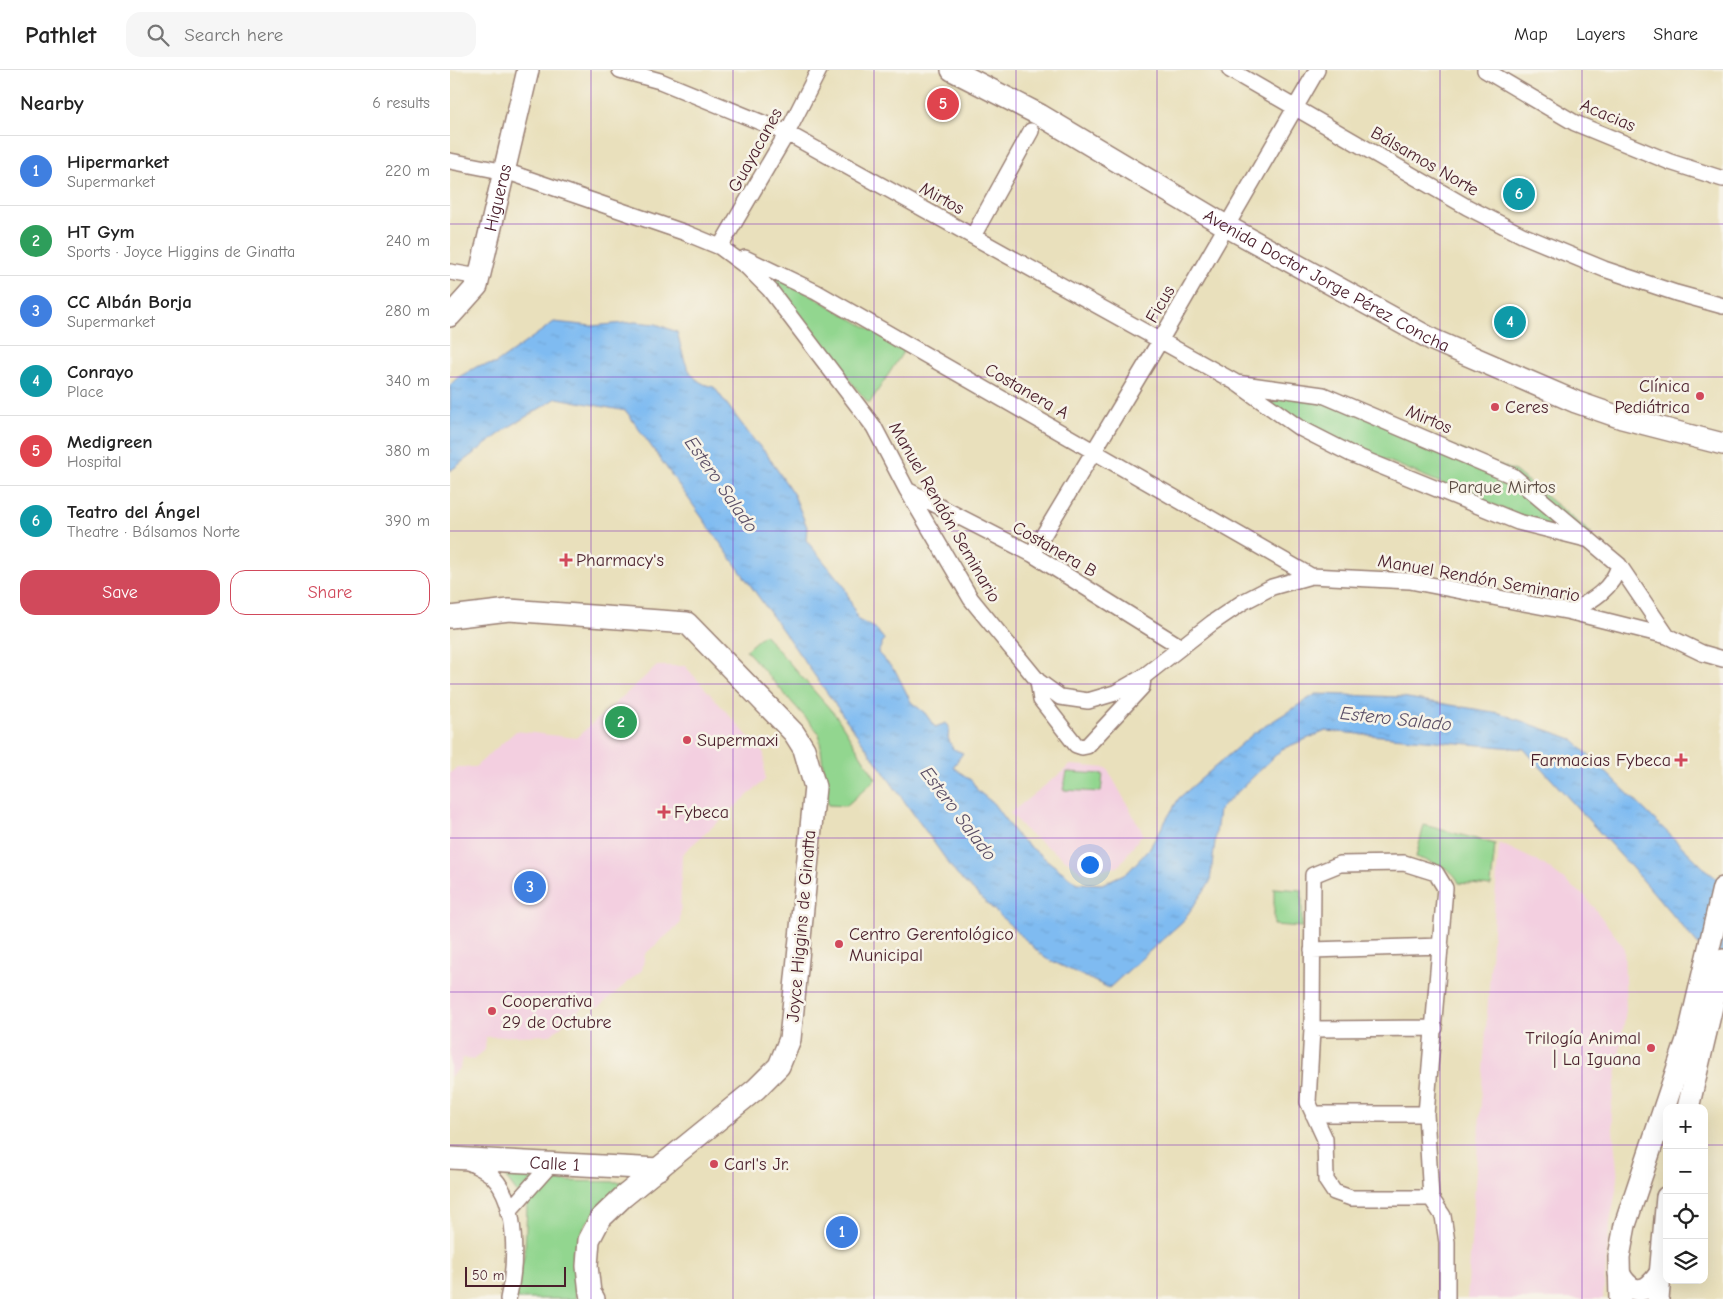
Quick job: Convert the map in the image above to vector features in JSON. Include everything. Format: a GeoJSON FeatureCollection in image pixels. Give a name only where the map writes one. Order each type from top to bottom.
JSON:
{"type":"FeatureCollection","features":[{"type":"Feature","properties":{"kind":"street","name":"Higueras"},"geometry":{"type":"LineString","coordinates":[[450,316],[474,292],[479,277],[528,70]]}},
{"type":"Feature","properties":{"kind":"street","name":"Mirtos"},"geometry":{"type":"LineString","coordinates":[[620,70],[660,81],[787,133],[1235,382],[1298,428],[1351,454],[1518,522],[1586,539]]}},
{"type":"Feature","properties":{"kind":"street","name":"Guayacanes"},"geometry":{"type":"LineString","coordinates":[[720,248],[787,133],[819,70]]}},
{"type":"Feature","properties":{"kind":"street","name":"Avenida Doctor Jorge Pérez Concha"},"geometry":{"type":"LineString","coordinates":[[952,70],[1040,115],[1226,226],[1433,340],[1526,382],[1622,418],[1723,444]]}},
{"type":"Feature","properties":{"kind":"street","name":"Bálsamos Norte"},"geometry":{"type":"LineString","coordinates":[[1230,70],[1467,207],[1522,235],[1604,268],[1676,293],[1723,306]]}},
{"type":"Feature","properties":{"kind":"street","name":"Ficus"},"geometry":{"type":"LineString","coordinates":[[1032,554],[1095,452],[1317,70]]}},
{"type":"Feature","properties":{"kind":"street","name":"Acacias"},"geometry":{"type":"LineString","coordinates":[[1485,70],[1575,123],[1670,162],[1723,179]]}},
{"type":"Feature","properties":{"kind":"street"},"geometry":{"type":"LineString","coordinates":[[973,236],[1031,131]]}},
{"type":"Feature","properties":{"kind":"street","name":"Manuel Rendón Seminario"},"geometry":{"type":"LineString","coordinates":[[450,161],[503,172],[686,233],[720,248],[757,276],[874,427],[907,490],[971,599],[1038,681],[1060,698],[1088,701],[1115,693],[1143,677],[1243,602],[1272,587],[1311,576],[1410,581],[1571,612],[1667,636],[1702,653],[1723,659]]}},
{"type":"Feature","properties":{"kind":"street","name":"Costanera A"},"geometry":{"type":"LineString","coordinates":[[720,248],[816,292],[1311,576]]}},
{"type":"Feature","properties":{"kind":"street"},"geometry":{"type":"LineString","coordinates":[[450,272],[479,277]]}},
{"type":"Feature","properties":{"kind":"street","name":"Mirtos"},"geometry":{"type":"LineString","coordinates":[[1235,382],[1323,394],[1513,476],[1619,565],[1667,636]]}},
{"type":"Feature","properties":{"kind":"street","name":"Costanera B"},"geometry":{"type":"LineString","coordinates":[[907,490],[1032,554],[1181,647]]}},
{"type":"Feature","properties":{"kind":"street"},"geometry":{"type":"LineString","coordinates":[[1571,612],[1601,593],[1613,579],[1619,565]]}},
{"type":"Feature","properties":{"kind":"street"},"geometry":{"type":"LineString","coordinates":[[450,607],[508,610]]}},
{"type":"Feature","properties":{"kind":"street"},"geometry":{"type":"LineString","coordinates":[[450,617],[508,610]]}},
{"type":"Feature","properties":{"kind":"street","name":"Joyce Higgins de Ginatta"},"geometry":{"type":"LineString","coordinates":[[508,610],[687,623],[794,733],[804,748],[814,787],[790,1039],[779,1066],[659,1169],[623,1197],[600,1219],[589,1240],[586,1266],[590,1293],[594,1299]]}},
{"type":"Feature","properties":{"kind":"street"},"geometry":{"type":"LineString","coordinates":[[1038,681],[1041,700],[1076,745],[1082,747],[1087,746],[1142,687],[1143,677]]}},
{"type":"Feature","properties":{"kind":"street"},"geometry":{"type":"LineString","coordinates":[[1431,1198],[1351,1198],[1334,1192],[1326,1180],[1325,1138],[1308,1102],[1312,1029],[1313,875],[1340,864],[1404,863],[1436,873],[1445,888],[1426,1114],[1431,1198],[1443,1216],[1447,1242],[1447,1299]]}},
{"type":"Feature","properties":{"kind":"street"},"geometry":{"type":"LineString","coordinates":[[1688,1104],[1697,1036],[1723,888]]}},
{"type":"Feature","properties":{"kind":"street"},"geometry":{"type":"LineString","coordinates":[[1312,950],[1440,946]]}},
{"type":"Feature","properties":{"kind":"street"},"geometry":{"type":"LineString","coordinates":[[1620,1299],[1619,1257],[1625,1225],[1697,1036],[1723,960]]}},
{"type":"Feature","properties":{"kind":"street"},"geometry":{"type":"LineString","coordinates":[[1312,1029],[1434,1028]]}},
{"type":"Feature","properties":{"kind":"street"},"geometry":{"type":"LineString","coordinates":[[1313,1114],[1426,1114]]}},
{"type":"Feature","properties":{"kind":"street"},"geometry":{"type":"LineString","coordinates":[[459,1160],[493,1176],[502,1189],[515,1248],[514,1275],[508,1299]]}},
{"type":"Feature","properties":{"kind":"street","name":"Calle 1"},"geometry":{"type":"LineString","coordinates":[[459,1160],[659,1169]]}},
{"type":"Feature","properties":{"kind":"street"},"geometry":{"type":"LineString","coordinates":[[508,1212],[551,1164]]}},
{"type":"Feature","properties":{"kind":"street"},"geometry":{"type":"LineString","coordinates":[[1625,1225],[1636,1217],[1642,1216],[1663,1224],[1658,1299]]}},
{"type":"Feature","properties":{"kind":"street"},"geometry":{"type":"LineString","coordinates":[[1620,1273],[1628,1286],[1640,1290],[1648,1288],[1659,1275]]}},
{"type":"Feature","properties":{"kind":"shaded area"},"geometry":{"type":"Polygon","coordinates":[[[657,666],[685,666],[764,754],[765,780],[682,854],[680,924],[645,954],[642,970],[599,1007],[584,1006],[551,1035],[486,1037],[485,1050],[473,1060],[462,1058],[460,1068],[450,1077],[450,773],[457,767],[475,767],[516,731],[576,738],[657,666]]]}},
{"type":"Feature","properties":{"kind":"shaded area"},"geometry":{"type":"Polygon","coordinates":[[[1071,765],[1107,768],[1143,833],[1118,867],[1082,872],[1027,832],[1010,813],[1071,765]]]}},
{"type":"Feature","properties":{"kind":"shaded area"},"geometry":{"type":"Polygon","coordinates":[[[1499,843],[1543,864],[1585,896],[1624,947],[1626,1010],[1611,1110],[1618,1179],[1609,1229],[1603,1299],[1467,1299],[1499,843]]]}},
{"type":"Feature","properties":{"kind":"green space"},"geometry":{"type":"Polygon","coordinates":[[[756,264],[905,349],[869,404],[756,264]]]}},
{"type":"Feature","properties":{"kind":"green space","name":"Parque Mirtos"},"geometry":{"type":"Polygon","coordinates":[[[1235,382],[1323,395],[1515,471],[1592,534],[1556,531],[1314,430],[1235,382]]]}},
{"type":"Feature","properties":{"kind":"green space"},"geometry":{"type":"Polygon","coordinates":[[[764,634],[837,717],[876,779],[846,806],[828,805],[819,733],[746,650],[764,634]]]}},
{"type":"Feature","properties":{"kind":"green space"},"geometry":{"type":"Polygon","coordinates":[[[1067,772],[1103,774],[1101,792],[1063,790],[1067,772]]]}},
{"type":"Feature","properties":{"kind":"green space"},"geometry":{"type":"Polygon","coordinates":[[[1424,825],[1495,844],[1491,886],[1459,883],[1456,877],[1447,869],[1416,857],[1424,825]]]}},
{"type":"Feature","properties":{"kind":"green space"},"geometry":{"type":"Polygon","coordinates":[[[1274,888],[1302,890],[1302,927],[1274,925],[1274,888]]]}},
{"type":"Feature","properties":{"kind":"green space"},"geometry":{"type":"Polygon","coordinates":[[[504,1175],[535,1178],[518,1194],[504,1175]]]}},
{"type":"Feature","properties":{"kind":"green space"},"geometry":{"type":"Polygon","coordinates":[[[547,1181],[629,1182],[586,1223],[573,1251],[576,1299],[511,1299],[518,1283],[525,1250],[527,1205],[547,1181]]]}},
{"type":"Feature","properties":{"kind":"water","name":"Estero Salado"},"geometry":{"type":"Polygon","coordinates":[[[554,322],[592,326],[635,322],[656,324],[677,332],[684,359],[691,374],[704,384],[714,387],[753,439],[766,453],[794,495],[807,527],[806,540],[844,586],[858,620],[875,628],[884,639],[878,653],[896,672],[911,702],[925,713],[935,727],[946,723],[949,729],[948,738],[953,749],[963,753],[953,767],[972,781],[978,791],[993,803],[1018,837],[1077,883],[1102,884],[1128,872],[1149,849],[1179,798],[1254,733],[1316,694],[1402,697],[1499,713],[1572,739],[1704,868],[1723,884],[1723,974],[1642,879],[1524,749],[1326,731],[1282,749],[1219,810],[1210,882],[1183,921],[1109,988],[1045,958],[957,875],[626,411],[557,398],[509,427],[450,471],[450,385],[457,378],[478,366],[495,364],[554,322]]]}},
{"type":"Feature","properties":{"kind":"place","name":"Medigreen"},"geometry":{"type":"Point","coordinates":[943,104]}},
{"type":"Feature","properties":{"kind":"place","name":"Teatro del Ángel"},"geometry":{"type":"Point","coordinates":[1519,194]}},
{"type":"Feature","properties":{"kind":"place","name":"Conrayo"},"geometry":{"type":"Point","coordinates":[1510,322]}},
{"type":"Feature","properties":{"kind":"place","name":"Clínica Pediátrica"},"geometry":{"type":"Point","coordinates":[1700,396]}},
{"type":"Feature","properties":{"kind":"place","name":"Ceres"},"geometry":{"type":"Point","coordinates":[1495,407]}},
{"type":"Feature","properties":{"kind":"place","name":"Pharmacy's"},"geometry":{"type":"Point","coordinates":[566,560]}},
{"type":"Feature","properties":{"kind":"place","name":"HT Gym"},"geometry":{"type":"Point","coordinates":[621,722]}},
{"type":"Feature","properties":{"kind":"place","name":"Supermaxi"},"geometry":{"type":"Point","coordinates":[687,740]}},
{"type":"Feature","properties":{"kind":"place","name":"Farmacias Fybeca"},"geometry":{"type":"Point","coordinates":[1681,760]}},
{"type":"Feature","properties":{"kind":"place","name":"Fybeca"},"geometry":{"type":"Point","coordinates":[664,812]}},
{"type":"Feature","properties":{"kind":"place","name":"CC Albán Borja"},"geometry":{"type":"Point","coordinates":[530,887]}},
{"type":"Feature","properties":{"kind":"place","name":"Centro Gerentológico Municipal"},"geometry":{"type":"Point","coordinates":[839,944]}},
{"type":"Feature","properties":{"kind":"place","name":"Cooperativa 29 de Octubre"},"geometry":{"type":"Point","coordinates":[492,1011]}},
{"type":"Feature","properties":{"kind":"place","name":"Trilogía Animal | La Iguana"},"geometry":{"type":"Point","coordinates":[1651,1048]}},
{"type":"Feature","properties":{"kind":"place","name":"Carl's Jr."},"geometry":{"type":"Point","coordinates":[714,1164]}},
{"type":"Feature","properties":{"kind":"place","name":"Hipermarket"},"geometry":{"type":"Point","coordinates":[842,1232]}}]}
